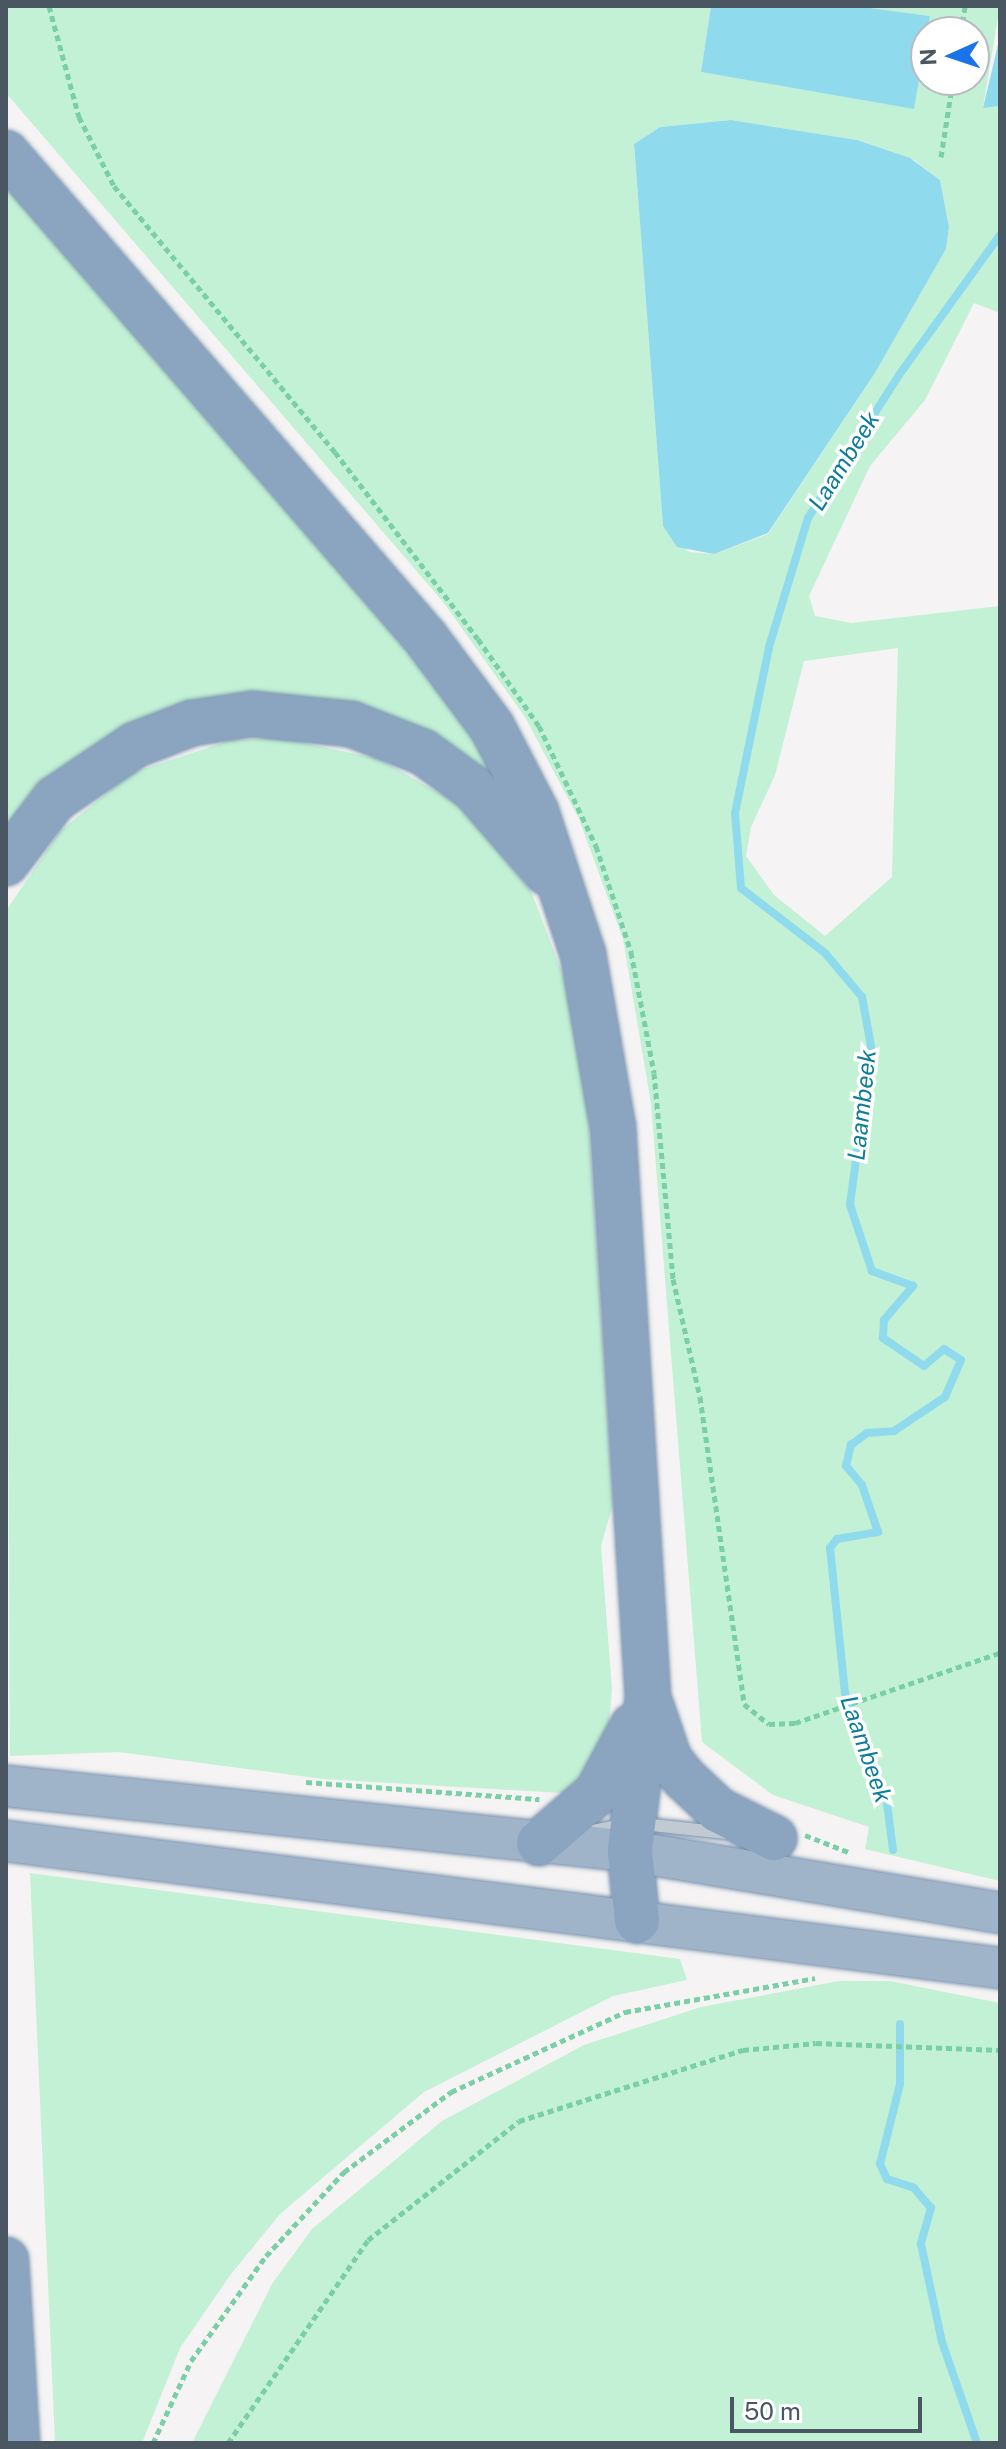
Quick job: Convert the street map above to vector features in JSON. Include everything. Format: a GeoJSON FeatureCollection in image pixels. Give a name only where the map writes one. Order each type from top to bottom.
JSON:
{"type":"FeatureCollection","features":[{"type":"Feature","properties":{"kind":"highway"},"geometry":{"type":"LineString","coordinates":[[6,153],[425,637],[492,727],[536,812],[599,1024],[613,1127],[648,1697],[646,1839],[637,1921]]}},
{"type":"Feature","properties":{"kind":"highway"},"geometry":{"type":"LineString","coordinates":[[6,863],[55,799],[135,745],[192,723],[252,714],[351,724],[423,752],[474,789],[560,888]]}},
{"type":"Feature","properties":{"kind":"highway"},"geometry":{"type":"LineString","coordinates":[[648,1697],[669,1759],[718,1810],[886,1891]]}},
{"type":"Feature","properties":{"kind":"highway"},"geometry":{"type":"LineString","coordinates":[[539,1843],[578,1815],[608,1778],[648,1697]]}},
{"type":"Feature","properties":{"kind":"highway"},"geometry":{"type":"LineString","coordinates":[[646,1839],[669,1759]]}},
{"type":"Feature","properties":{"kind":"highway"},"geometry":{"type":"LineString","coordinates":[[6,1786],[539,1843],[646,1839],[1000,1913]]}},
{"type":"Feature","properties":{"kind":"highway"},"geometry":{"type":"LineString","coordinates":[[6,1841],[637,1921],[837,1943],[1000,1968]]}},
{"type":"Feature","properties":{"kind":"highway"},"geometry":{"type":"LineString","coordinates":[[6,2260],[17,2443]]}},
{"type":"Feature","properties":{"kind":"lane"},"geometry":{"type":"LineString","coordinates":[[646,1839],[774,1838]]}},
{"type":"Feature","properties":{"kind":"path"},"geometry":{"type":"LineString","coordinates":[[49,6],[67,81],[96,154],[174,265]]}},
{"type":"Feature","properties":{"kind":"path"},"geometry":{"type":"LineString","coordinates":[[941,157],[951,96]]}},
{"type":"Feature","properties":{"kind":"path"},"geometry":{"type":"LineString","coordinates":[[846,1708],[1000,1653]]}},
{"type":"Feature","properties":{"kind":"path"},"geometry":{"type":"LineString","coordinates":[[153,2443],[191,2361],[245,2282],[302,2215],[383,2141],[451,2092],[567,2033],[625,2012],[807,1982],[837,1943]]}},
{"type":"Feature","properties":{"kind":"path"},"geometry":{"type":"LineString","coordinates":[[228,2443],[368,2240],[519,2121],[733,2051],[900,2045],[1000,2050]]}},
{"type":"Feature","properties":{"kind":"green space"},"geometry":{"type":"Polygon","coordinates":[[[6,6],[711,6],[701,72],[914,108],[916,96],[985,96],[983,107],[1000,106],[1000,313],[974,303],[925,400],[870,466],[809,596],[815,616],[851,623],[1000,606],[1000,1881],[865,1849],[869,1827],[773,1795],[702,1742],[651,1103],[623,939],[579,819],[525,717],[444,603],[6,93],[6,6]],[[731,120],[660,127],[634,144],[663,526],[689,552],[714,554],[768,534],[875,373],[946,249],[949,227],[940,180],[914,160],[857,140],[731,120]],[[898,648],[804,661],[775,775],[751,827],[746,856],[774,895],[825,936],[892,877],[898,648]]]}},
{"type":"Feature","properties":{"kind":"green space"},"geometry":{"type":"Polygon","coordinates":[[[855,6],[1000,6],[990,65],[990,16],[929,16],[855,6]]]}},
{"type":"Feature","properties":{"kind":"green space"},"geometry":{"type":"Polygon","coordinates":[[[6,166],[419,649],[523,814],[272,703],[6,829],[6,166]]]}},
{"type":"Feature","properties":{"kind":"green space"},"geometry":{"type":"Polygon","coordinates":[[[281,738],[379,759],[462,806],[531,891],[568,988],[585,1065],[613,1504],[601,1546],[612,1689],[608,1736],[579,1794],[323,1779],[119,1752],[10,1756],[6,911],[60,831],[132,773],[231,740],[281,738]]]}},
{"type":"Feature","properties":{"kind":"green space"},"geometry":{"type":"Polygon","coordinates":[[[30,1873],[680,1959],[687,1980],[613,1996],[424,2092],[280,2214],[231,2274],[180,2348],[142,2443],[55,2443],[30,1873]]]}},
{"type":"Feature","properties":{"kind":"green space"},"geometry":{"type":"Polygon","coordinates":[[[839,1981],[890,1981],[1000,2003],[1000,2443],[192,2443],[272,2284],[312,2229],[442,2121],[584,2045],[701,2007],[839,1981]]]}},
{"type":"Feature","properties":{"kind":"water"},"geometry":{"type":"Polygon","coordinates":[[[711,6],[855,6],[930,16],[910,16],[910,96],[916,96],[914,109],[701,72],[711,6]]]}},
{"type":"Feature","properties":{"kind":"water"},"geometry":{"type":"Polygon","coordinates":[[[1000,36],[1000,106],[983,108],[986,96],[990,96],[990,78],[1000,36]]]}},
{"type":"Feature","properties":{"kind":"water"},"geometry":{"type":"Polygon","coordinates":[[[731,120],[857,140],[910,158],[940,180],[949,227],[946,249],[875,373],[768,533],[714,554],[677,547],[663,526],[634,144],[660,127],[731,120]]]}},
{"type":"Feature","properties":{"kind":"waterway","name":"Laambeek"},"geometry":{"type":"LineString","coordinates":[[893,1850],[886,1795],[865,1761],[845,1693],[830,1548],[837,1539],[878,1532],[862,1485],[846,1466],[851,1445],[867,1433],[894,1431],[945,1397],[961,1360],[944,1349],[924,1366],[883,1338],[884,1320],[913,1286],[872,1271],[850,1205],[871,1046],[862,997],[825,953],[741,888],[735,813],[769,647],[808,518],[899,375],[1000,235]]}},
{"type":"Feature","properties":{"kind":"waterway","name":"Laambeek"},"geometry":{"type":"LineString","coordinates":[[900,2024],[900,2084],[880,2164],[887,2179],[914,2188],[931,2208],[921,2244],[942,2342],[977,2443]]}}]}
